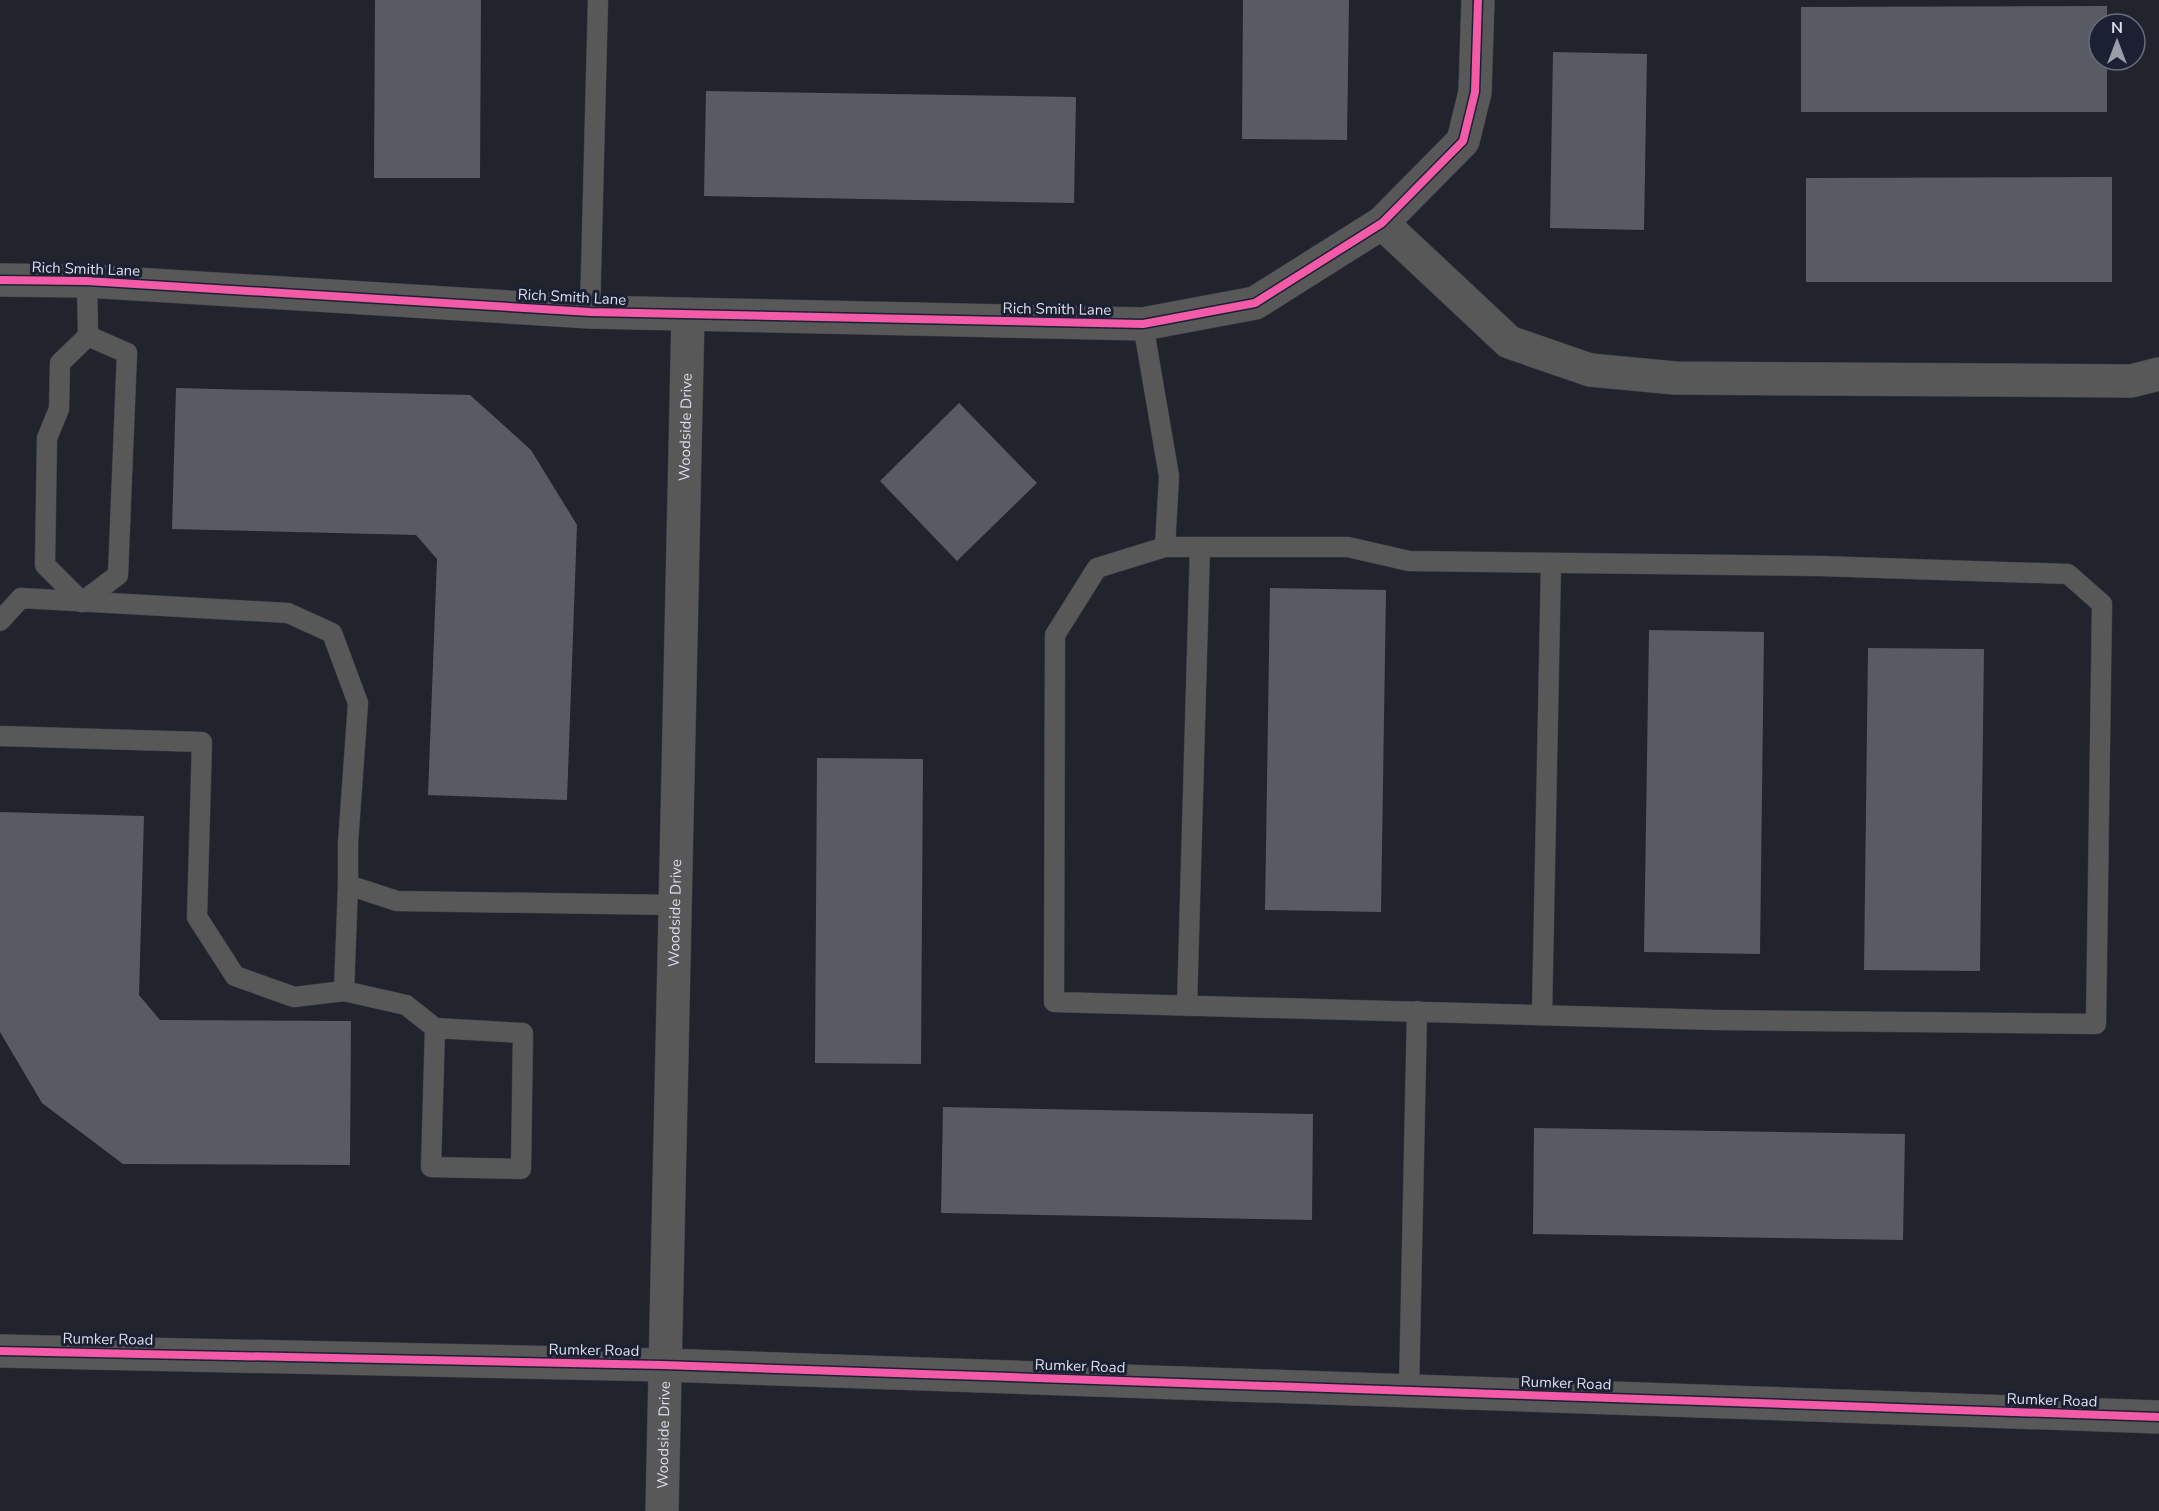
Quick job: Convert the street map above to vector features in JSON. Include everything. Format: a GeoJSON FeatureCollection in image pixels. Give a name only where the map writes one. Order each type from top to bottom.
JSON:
{"type":"FeatureCollection","features":[{"type":"Feature","properties":{"kind":"street","name":"Rich Smith Lane"},"geometry":{"type":"LineString","coordinates":[[0,280],[87,281],[590,312],[1143,324],[1255,303],[1382,223],[1463,141],[1475,92],[1478,0]]}},
{"type":"Feature","properties":{"kind":"street"},"geometry":{"type":"LineString","coordinates":[[1382,223],[1509,342],[1590,370],[1687,378],[2131,381],[2159,374]]}},
{"type":"Feature","properties":{"kind":"street","name":"Woodside Drive"},"geometry":{"type":"LineString","coordinates":[[662,1511],[663,1365],[688,314]]}},
{"type":"Feature","properties":{"kind":"street","name":"Rumker Road"},"geometry":{"type":"LineString","coordinates":[[0,1351],[663,1365],[2159,1417]]}},
{"type":"Feature","properties":{"kind":"lane"},"geometry":{"type":"LineString","coordinates":[[590,312],[597,0]]}},
{"type":"Feature","properties":{"kind":"lane"},"geometry":{"type":"LineString","coordinates":[[82,602],[45,565],[47,438],[59,409],[60,363],[88,336],[87,281]]}},
{"type":"Feature","properties":{"kind":"lane"},"geometry":{"type":"LineString","coordinates":[[1143,324],[1169,476],[1165,547]]}},
{"type":"Feature","properties":{"kind":"lane"},"geometry":{"type":"LineString","coordinates":[[82,602],[118,575],[127,353],[88,336]]}},
{"type":"Feature","properties":{"kind":"lane"},"geometry":{"type":"LineString","coordinates":[[1165,547],[1200,547],[1348,547],[1409,561],[1819,566],[2068,574],[2102,604],[2096,1024],[1542,1015],[1054,1002],[1055,635],[1096,568],[1165,547]]}},
{"type":"Feature","properties":{"kind":"lane"},"geometry":{"type":"LineString","coordinates":[[1188,1006],[1200,547]]}},
{"type":"Feature","properties":{"kind":"lane"},"geometry":{"type":"LineString","coordinates":[[1542,1015],[1551,563]]}},
{"type":"Feature","properties":{"kind":"lane"},"geometry":{"type":"LineString","coordinates":[[0,621],[21,598],[288,613],[332,633],[358,703],[348,843],[344,991]]}},
{"type":"Feature","properties":{"kind":"lane"},"geometry":{"type":"LineString","coordinates":[[0,736],[202,742],[197,917],[235,976],[294,997],[344,991],[406,1005],[435,1028],[523,1033],[521,1169],[431,1167],[435,1028]]}},
{"type":"Feature","properties":{"kind":"lane"},"geometry":{"type":"LineString","coordinates":[[348,885],[398,901],[674,905]]}},
{"type":"Feature","properties":{"kind":"lane"},"geometry":{"type":"LineString","coordinates":[[1409,1391],[1417,1011]]}},
{"type":"Feature","properties":{"kind":"building"},"geometry":{"type":"Polygon","coordinates":[[[375,0],[481,0],[480,178],[374,178],[375,0]]]}},
{"type":"Feature","properties":{"kind":"building"},"geometry":{"type":"Polygon","coordinates":[[[1243,0],[1349,0],[1347,140],[1242,139],[1243,0]]]}},
{"type":"Feature","properties":{"kind":"building"},"geometry":{"type":"Polygon","coordinates":[[[2107,6],[2107,12],[2087,12],[2087,72],[2107,72],[2107,112],[1801,112],[1801,7],[2107,6]]]}},
{"type":"Feature","properties":{"kind":"building"},"geometry":{"type":"Polygon","coordinates":[[[1553,52],[1647,54],[1644,230],[1550,228],[1553,52]]]}},
{"type":"Feature","properties":{"kind":"building"},"geometry":{"type":"Polygon","coordinates":[[[706,91],[1076,97],[1074,203],[704,196],[706,91]]]}},
{"type":"Feature","properties":{"kind":"building"},"geometry":{"type":"Polygon","coordinates":[[[2112,177],[2112,282],[1806,282],[1806,178],[2112,177]]]}},
{"type":"Feature","properties":{"kind":"building"},"geometry":{"type":"Polygon","coordinates":[[[176,388],[470,395],[531,450],[577,525],[567,800],[428,795],[437,559],[416,535],[172,529],[176,388]]]}},
{"type":"Feature","properties":{"kind":"building"},"geometry":{"type":"Polygon","coordinates":[[[959,403],[1037,483],[957,561],[880,481],[959,403]]]}},
{"type":"Feature","properties":{"kind":"building"},"geometry":{"type":"Polygon","coordinates":[[[1270,588],[1386,590],[1381,912],[1265,910],[1270,588]]]}},
{"type":"Feature","properties":{"kind":"building"},"geometry":{"type":"Polygon","coordinates":[[[1649,630],[1764,632],[1760,954],[1644,952],[1649,630]]]}},
{"type":"Feature","properties":{"kind":"building"},"geometry":{"type":"Polygon","coordinates":[[[1868,648],[1984,649],[1980,971],[1864,970],[1868,648]]]}},
{"type":"Feature","properties":{"kind":"building"},"geometry":{"type":"Polygon","coordinates":[[[817,758],[923,759],[921,1064],[815,1063],[817,758]]]}},
{"type":"Feature","properties":{"kind":"building"},"geometry":{"type":"Polygon","coordinates":[[[0,812],[144,816],[139,995],[160,1020],[351,1021],[350,1165],[123,1164],[42,1103],[0,1032],[0,812]]]}},
{"type":"Feature","properties":{"kind":"building"},"geometry":{"type":"Polygon","coordinates":[[[943,1107],[1313,1114],[1312,1220],[941,1213],[943,1107]]]}},
{"type":"Feature","properties":{"kind":"building"},"geometry":{"type":"Polygon","coordinates":[[[1534,1128],[1905,1134],[1903,1240],[1533,1234],[1534,1128]]]}},
{"type":"Feature","properties":{"kind":"cycle path"},"geometry":{"type":"LineString","coordinates":[[0,280],[87,281],[590,312],[1143,324],[1255,303],[1382,223],[1463,141],[1475,92],[1478,0]]}},
{"type":"Feature","properties":{"kind":"cycle path"},"geometry":{"type":"LineString","coordinates":[[0,1351],[663,1365],[2159,1417]]}}]}
